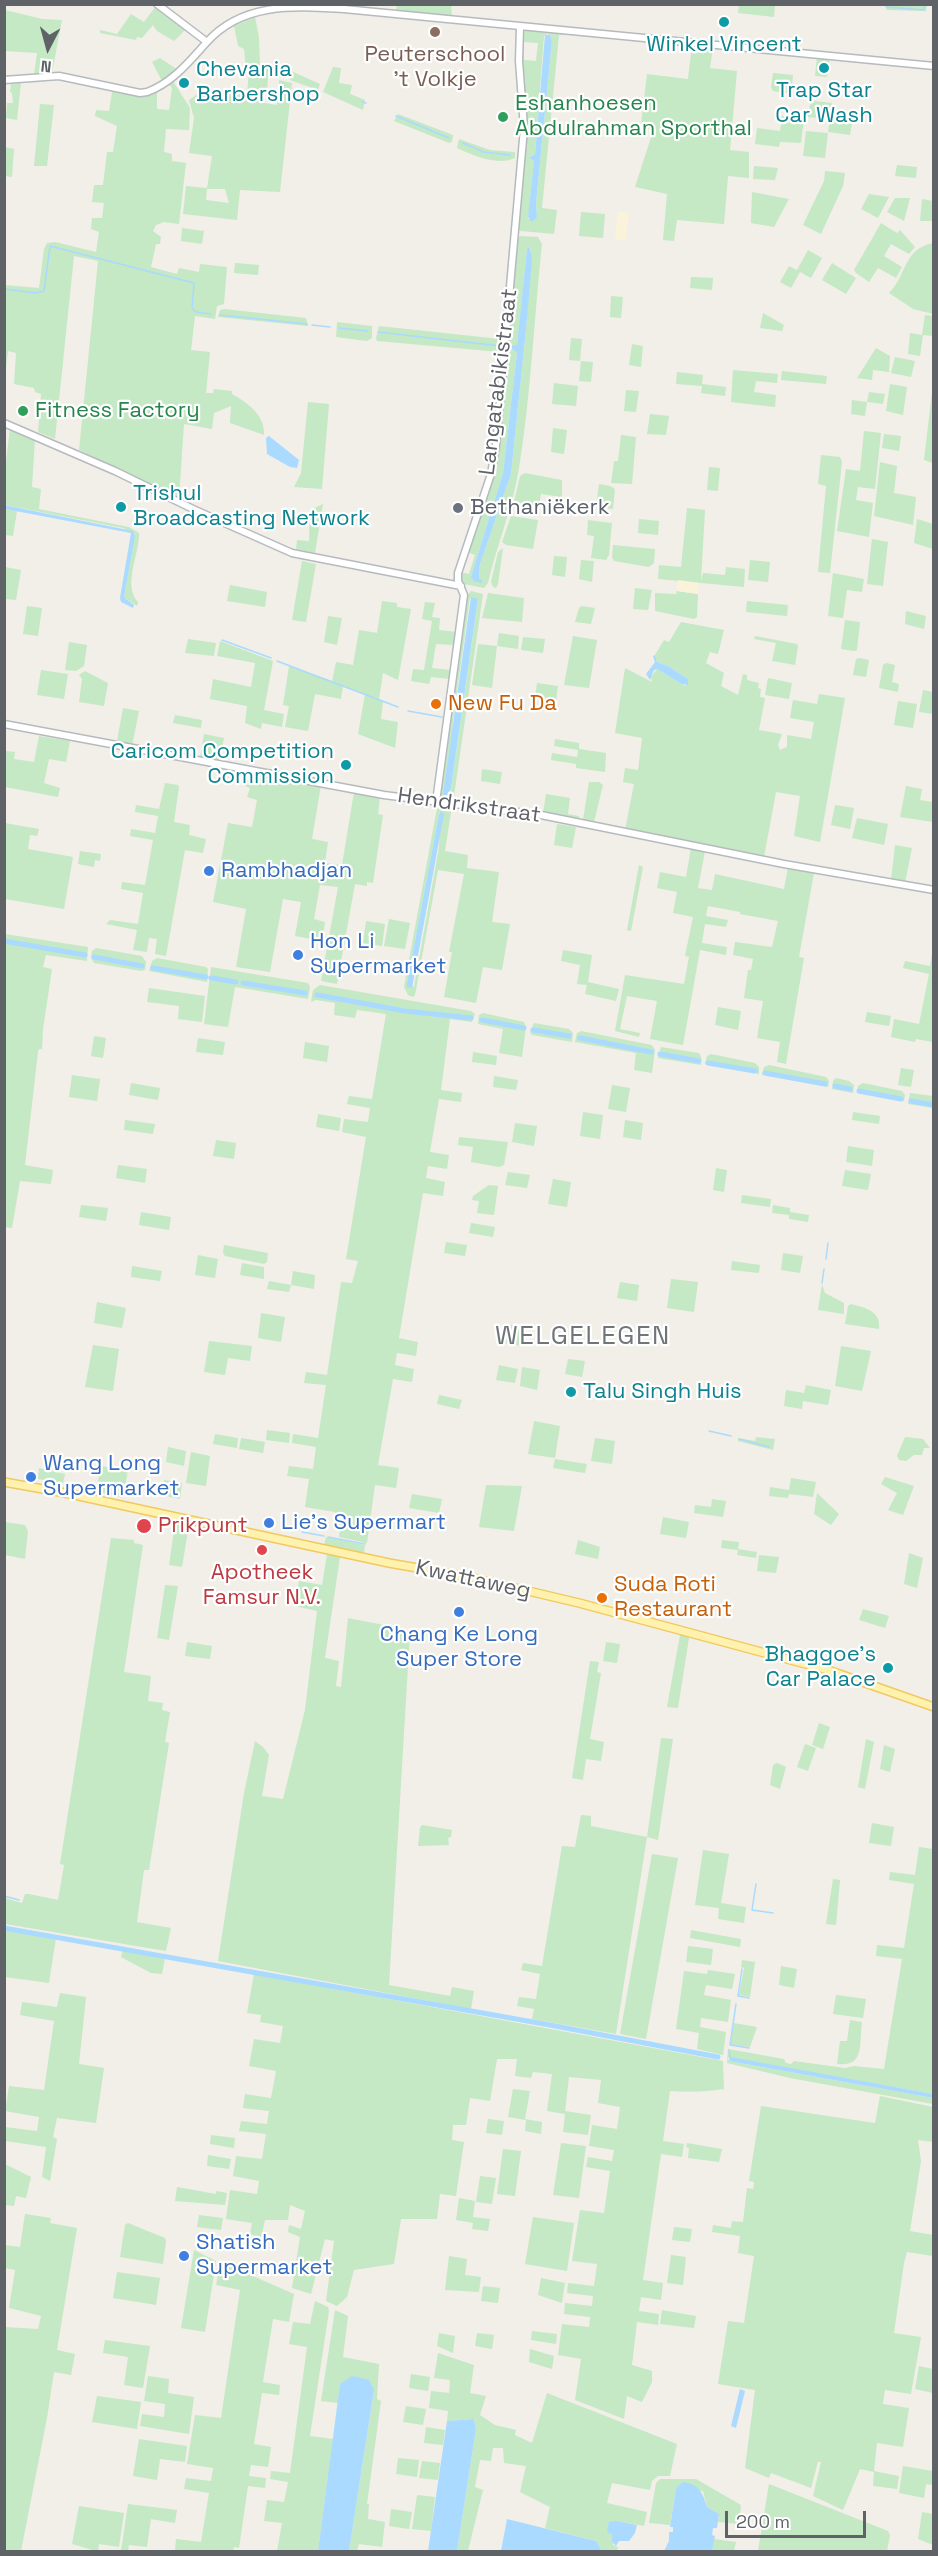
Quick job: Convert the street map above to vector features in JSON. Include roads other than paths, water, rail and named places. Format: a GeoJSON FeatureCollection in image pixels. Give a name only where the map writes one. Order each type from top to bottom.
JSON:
{"type":"FeatureCollection","features":[{"type":"Feature","properties":{"kind":"main road","name":"Kwattaweg"},"geometry":{"type":"LineString","coordinates":[[4,1482],[65,1492],[389,1563],[469,1577],[579,1603],[828,1670],[933,1707]]}},
{"type":"Feature","properties":{"kind":"street"},"geometry":{"type":"LineString","coordinates":[[157,4],[207,42]]}},
{"type":"Feature","properties":{"kind":"street"},"geometry":{"type":"LineString","coordinates":[[4,80],[59,76],[134,92],[147,92],[187,65],[207,42],[232,22],[254,13],[283,6],[324,6],[933,66]]}},
{"type":"Feature","properties":{"kind":"street","name":"Langatabikistraat"},"geometry":{"type":"LineString","coordinates":[[436,802],[464,595],[458,581],[458,573],[491,474],[497,438],[524,128],[519,61],[520,27]]}},
{"type":"Feature","properties":{"kind":"street"},"geometry":{"type":"LineString","coordinates":[[4,423],[116,471],[193,509],[292,553],[462,586]]}},
{"type":"Feature","properties":{"kind":"street","name":"Hendrikstraat"},"geometry":{"type":"LineString","coordinates":[[4,724],[367,792],[541,815],[795,866],[933,890]]}},
{"type":"Feature","properties":{"kind":"water"},"geometry":{"type":"Polygon","coordinates":[[[545,35],[550,35],[552,41],[536,203],[537,217],[532,222],[528,217],[534,161],[529,157],[535,154],[545,35]]]}},
{"type":"Feature","properties":{"kind":"water"},"geometry":{"type":"Polygon","coordinates":[[[530,247],[532,260],[511,474],[479,567],[479,579],[482,583],[474,581],[471,577],[503,473],[517,353],[509,346],[517,345],[527,249],[530,247]]]}},
{"type":"Feature","properties":{"kind":"water"},"geometry":{"type":"Polygon","coordinates":[[[269,436],[299,460],[297,468],[290,467],[267,454],[266,438],[269,436]]]}},
{"type":"Feature","properties":{"kind":"water"},"geometry":{"type":"Polygon","coordinates":[[[4,505],[133,531],[135,536],[124,597],[134,605],[133,608],[121,602],[120,598],[131,533],[5,509],[4,505]]]}},
{"type":"Feature","properties":{"kind":"water"},"geometry":{"type":"Polygon","coordinates":[[[471,597],[478,599],[451,788],[447,798],[443,795],[471,597]]]}},
{"type":"Feature","properties":{"kind":"water"},"geometry":{"type":"Polygon","coordinates":[[[655,655],[657,662],[688,679],[688,685],[682,684],[657,669],[654,670],[650,680],[646,674],[655,662],[653,656],[655,655]]]}},
{"type":"Feature","properties":{"kind":"water"},"geometry":{"type":"Polygon","coordinates":[[[441,811],[444,814],[412,988],[407,987],[407,983],[441,811]]]}},
{"type":"Feature","properties":{"kind":"water"},"geometry":{"type":"Polygon","coordinates":[[[730,2057],[933,2094],[933,2098],[729,2061],[730,2057]]]}},
{"type":"Feature","properties":{"kind":"water"},"geometry":{"type":"Polygon","coordinates":[[[352,2376],[369,2380],[374,2390],[349,2551],[318,2551],[340,2384],[352,2376]]]}},
{"type":"Feature","properties":{"kind":"water"},"geometry":{"type":"Polygon","coordinates":[[[740,2389],[745,2391],[736,2428],[731,2426],[740,2389]]]}},
{"type":"Feature","properties":{"kind":"water"},"geometry":{"type":"Polygon","coordinates":[[[474,2419],[476,2429],[457,2551],[428,2551],[447,2421],[474,2419]]]}},
{"type":"Feature","properties":{"kind":"water"},"geometry":{"type":"Polygon","coordinates":[[[683,2482],[697,2487],[707,2507],[719,2514],[717,2528],[713,2528],[712,2535],[715,2536],[712,2551],[664,2551],[669,2541],[669,2532],[673,2532],[673,2527],[670,2527],[676,2488],[683,2482]]]}},
{"type":"Feature","properties":{"kind":"water"},"geometry":{"type":"Polygon","coordinates":[[[507,2519],[596,2541],[602,2551],[501,2551],[507,2519]]]}},
{"type":"Feature","properties":{"kind":"water"},"geometry":{"type":"Polygon","coordinates":[[[617,2521],[637,2525],[629,2541],[619,2541],[616,2546],[612,2542],[612,2534],[607,2532],[609,2522],[617,2521]]]}},
{"type":"Feature","properties":{"kind":"waterway"},"geometry":{"type":"LineString","coordinates":[[886,4],[887,7],[924,10],[924,4]]}},
{"type":"Feature","properties":{"kind":"waterway"},"geometry":{"type":"LineString","coordinates":[[362,102],[366,103]]}},
{"type":"Feature","properties":{"kind":"waterway"},"geometry":{"type":"LineString","coordinates":[[396,116],[449,138]]}},
{"type":"Feature","properties":{"kind":"waterway"},"geometry":{"type":"LineString","coordinates":[[463,143],[484,152],[510,155]]}},
{"type":"Feature","properties":{"kind":"waterway"},"geometry":{"type":"LineString","coordinates":[[4,289],[36,293],[44,291],[50,246],[194,283],[192,308],[196,312],[211,314]]}},
{"type":"Feature","properties":{"kind":"waterway"},"geometry":{"type":"LineString","coordinates":[[220,315],[307,324]]}},
{"type":"Feature","properties":{"kind":"waterway"},"geometry":{"type":"LineString","coordinates":[[312,325],[330,327]]}},
{"type":"Feature","properties":{"kind":"waterway"},"geometry":{"type":"LineString","coordinates":[[339,328],[368,331]]}},
{"type":"Feature","properties":{"kind":"waterway"},"geometry":{"type":"LineString","coordinates":[[378,332],[500,346]]}},
{"type":"Feature","properties":{"kind":"waterway"},"geometry":{"type":"LineString","coordinates":[[222,640],[271,658]]}},
{"type":"Feature","properties":{"kind":"waterway"},"geometry":{"type":"LineString","coordinates":[[277,661],[398,707]]}},
{"type":"Feature","properties":{"kind":"waterway"},"geometry":{"type":"LineString","coordinates":[[408,711],[442,717]]}},
{"type":"Feature","properties":{"kind":"waterway"},"geometry":{"type":"LineString","coordinates":[[4,941],[85,955]]}},
{"type":"Feature","properties":{"kind":"waterway"},"geometry":{"type":"LineString","coordinates":[[94,957],[142,966]]}},
{"type":"Feature","properties":{"kind":"waterway"},"geometry":{"type":"LineString","coordinates":[[153,968],[206,977]]}},
{"type":"Feature","properties":{"kind":"waterway"},"geometry":{"type":"LineString","coordinates":[[211,978],[236,982]]}},
{"type":"Feature","properties":{"kind":"waterway"},"geometry":{"type":"LineString","coordinates":[[243,983],[305,993]]}},
{"type":"Feature","properties":{"kind":"waterway"},"geometry":{"type":"LineString","coordinates":[[317,995],[405,1011],[471,1018]]}},
{"type":"Feature","properties":{"kind":"waterway"},"geometry":{"type":"LineString","coordinates":[[482,1020],[524,1028]]}},
{"type":"Feature","properties":{"kind":"waterway"},"geometry":{"type":"LineString","coordinates":[[533,1030],[569,1036]]}},
{"type":"Feature","properties":{"kind":"waterway"},"geometry":{"type":"LineString","coordinates":[[580,1038],[651,1052]]}},
{"type":"Feature","properties":{"kind":"waterway"},"geometry":{"type":"LineString","coordinates":[[660,1054],[699,1061]]}},
{"type":"Feature","properties":{"kind":"waterway"},"geometry":{"type":"LineString","coordinates":[[708,1063],[755,1071]]}},
{"type":"Feature","properties":{"kind":"waterway"},"geometry":{"type":"LineString","coordinates":[[765,1073],[825,1084]]}},
{"type":"Feature","properties":{"kind":"waterway"},"geometry":{"type":"LineString","coordinates":[[835,1086],[850,1089]]}},
{"type":"Feature","properties":{"kind":"waterway"},"geometry":{"type":"LineString","coordinates":[[859,1091],[901,1099]]}},
{"type":"Feature","properties":{"kind":"waterway"},"geometry":{"type":"LineString","coordinates":[[911,1101],[934,1105]]}},
{"type":"Feature","properties":{"kind":"waterway"},"geometry":{"type":"LineString","coordinates":[[826,1259],[828,1243]]}},
{"type":"Feature","properties":{"kind":"waterway"},"geometry":{"type":"LineString","coordinates":[[822,1283],[824,1269]]}},
{"type":"Feature","properties":{"kind":"waterway"},"geometry":{"type":"LineString","coordinates":[[709,1431],[731,1436]]}},
{"type":"Feature","properties":{"kind":"waterway"},"geometry":{"type":"LineString","coordinates":[[739,1439],[769,1447]]}},
{"type":"Feature","properties":{"kind":"waterway"},"geometry":{"type":"LineString","coordinates":[[302,1532],[324,1536]]}},
{"type":"Feature","properties":{"kind":"waterway"},"geometry":{"type":"LineString","coordinates":[[328,1537],[365,1544]]}},
{"type":"Feature","properties":{"kind":"waterway"},"geometry":{"type":"LineString","coordinates":[[756,1884],[752,1910],[773,1913]]}},
{"type":"Feature","properties":{"kind":"waterway"},"geometry":{"type":"LineString","coordinates":[[4,1896],[19,1900]]}},
{"type":"Feature","properties":{"kind":"waterway"},"geometry":{"type":"LineString","coordinates":[[4,1928],[718,2057]]}},
{"type":"Feature","properties":{"kind":"waterway"},"geometry":{"type":"LineString","coordinates":[[742,1969],[738,1996],[749,1998]]}},
{"type":"Feature","properties":{"kind":"waterway"},"geometry":{"type":"LineString","coordinates":[[736,2004],[730,2045],[749,2048]]}},
{"type":"Feature","properties":{"kind":"waterway"},"geometry":{"type":"LineString","coordinates":[[729,2050],[730,2058]]}},
{"type":"Feature","properties":{"kind":"place","name":"Winkel Vincent"},"geometry":{"type":"Point","coordinates":[724,22]}},
{"type":"Feature","properties":{"kind":"place","name":"Peuterschool 't Volkje"},"geometry":{"type":"Point","coordinates":[435,32]}},
{"type":"Feature","properties":{"kind":"place","name":"Trap Star Car Wash"},"geometry":{"type":"Point","coordinates":[824,68]}},
{"type":"Feature","properties":{"kind":"place","name":"Chevania Barbershop"},"geometry":{"type":"Point","coordinates":[184,83]}},
{"type":"Feature","properties":{"kind":"place","name":"Eshanhoesen Abdulrahman Sporthal"},"geometry":{"type":"Point","coordinates":[503,117]}},
{"type":"Feature","properties":{"kind":"place","name":"Fitness Factory"},"geometry":{"type":"Point","coordinates":[23,411]}},
{"type":"Feature","properties":{"kind":"place","name":"Trishul Broadcasting Network"},"geometry":{"type":"Point","coordinates":[121,507]}},
{"type":"Feature","properties":{"kind":"place","name":"Bethaniëkerk"},"geometry":{"type":"Point","coordinates":[458,508]}},
{"type":"Feature","properties":{"kind":"place","name":"New Fu Da"},"geometry":{"type":"Point","coordinates":[436,704]}},
{"type":"Feature","properties":{"kind":"place","name":"Caricom Competition Commission"},"geometry":{"type":"Point","coordinates":[346,765]}},
{"type":"Feature","properties":{"kind":"place","name":"Rambhadjan"},"geometry":{"type":"Point","coordinates":[209,871]}},
{"type":"Feature","properties":{"kind":"place","name":"Hon Li Supermarket"},"geometry":{"type":"Point","coordinates":[298,955]}},
{"type":"Feature","properties":{"kind":"place","name":"Talu Singh Huis"},"geometry":{"type":"Point","coordinates":[571,1392]}},
{"type":"Feature","properties":{"kind":"place","name":"Wang Long Supermarket"},"geometry":{"type":"Point","coordinates":[31,1477]}},
{"type":"Feature","properties":{"kind":"place","name":"Lie's Supermart"},"geometry":{"type":"Point","coordinates":[269,1523]}},
{"type":"Feature","properties":{"kind":"place","name":"Prikpunt"},"geometry":{"type":"Point","coordinates":[144,1526]}},
{"type":"Feature","properties":{"kind":"place","name":"Apotheek Famsur N.V."},"geometry":{"type":"Point","coordinates":[262,1550]}},
{"type":"Feature","properties":{"kind":"place","name":"Suda Roti Restaurant"},"geometry":{"type":"Point","coordinates":[602,1598]}},
{"type":"Feature","properties":{"kind":"place","name":"Chang Ke Long Super Store"},"geometry":{"type":"Point","coordinates":[459,1612]}},
{"type":"Feature","properties":{"kind":"place","name":"Bhaggoe's Car Palace"},"geometry":{"type":"Point","coordinates":[888,1668]}},
{"type":"Feature","properties":{"kind":"place","name":"Shatish Supermarket"},"geometry":{"type":"Point","coordinates":[184,2256]}},
{"type":"Feature","properties":{"kind":"district","name":"WELGELEGEN"},"geometry":{"type":"Point","coordinates":[583,1337]}}]}
